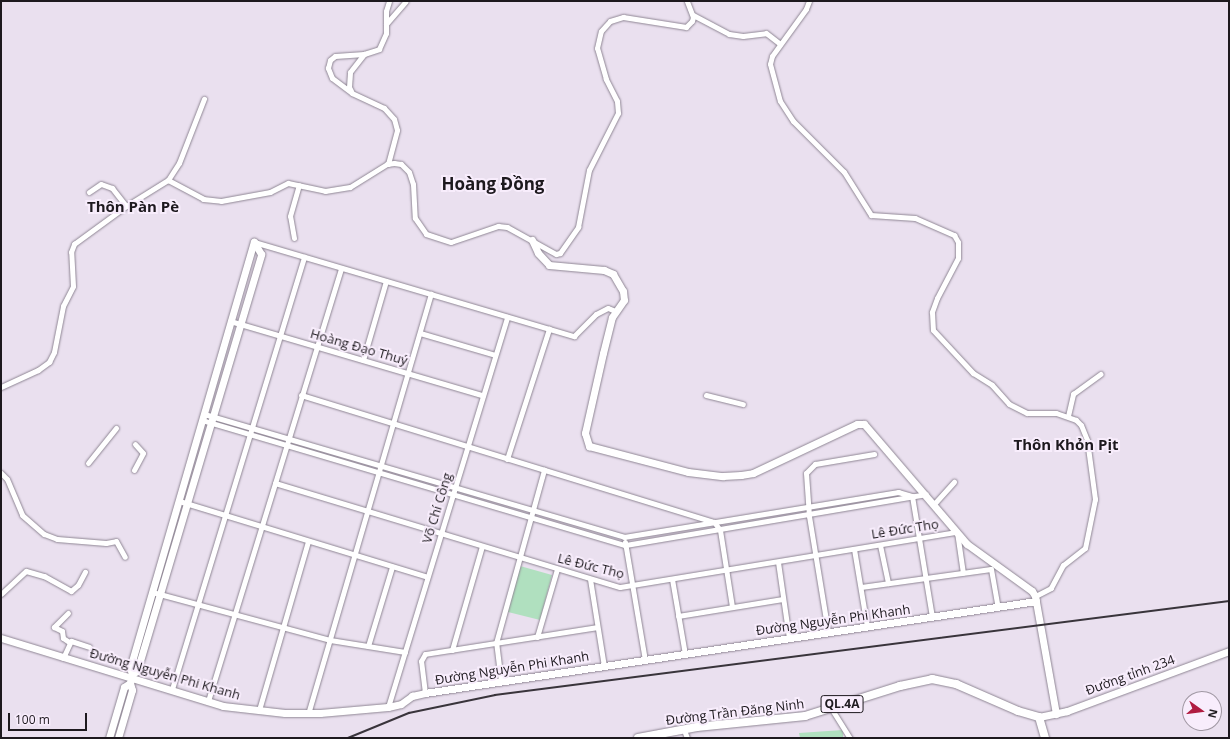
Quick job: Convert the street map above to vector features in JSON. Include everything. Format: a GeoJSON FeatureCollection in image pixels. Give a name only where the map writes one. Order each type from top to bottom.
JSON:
{"type":"FeatureCollection","features":[{"type":"Feature","properties":{"kind":"main road","name":"Đường Trần Đăng Ninh"},"geometry":{"type":"LineString","coordinates":[[638,738],[727,723],[805,716],[910,683],[932,679],[956,684],[1018,711],[1039,717]]}},
{"type":"Feature","properties":{"kind":"main road"},"geometry":{"type":"LineString","coordinates":[[1039,717],[1045,738]]}},
{"type":"Feature","properties":{"kind":"street"},"geometry":{"type":"LineString","coordinates":[[388,164],[397,124],[384,108],[352,92],[332,78],[328,72],[328,63],[335,56],[364,54],[379,49],[383,43],[386,24],[386,11],[390,1]]}},
{"type":"Feature","properties":{"kind":"street"},"geometry":{"type":"LineString","coordinates":[[386,24],[406,1]]}},
{"type":"Feature","properties":{"kind":"street"},"geometry":{"type":"LineString","coordinates":[[687,1],[693,15],[729,34],[743,36],[766,33],[780,44]]}},
{"type":"Feature","properties":{"kind":"street"},"geometry":{"type":"LineString","coordinates":[[809,1],[806,9],[772,56],[770,69],[780,101],[793,121],[844,172],[871,215],[879,218],[915,218],[954,235],[958,242],[958,258],[939,292],[932,312],[932,325],[936,334],[973,373],[992,385],[1000,396],[1017,409],[1026,413],[1056,413],[1068,416],[1081,425],[1087,440],[1095,500],[1085,548],[1063,565],[1051,588],[1036,598]]}},
{"type":"Feature","properties":{"kind":"street"},"geometry":{"type":"LineString","coordinates":[[168,180],[203,199],[216,201],[270,192],[288,184],[325,191],[350,188],[388,164],[401,164],[409,172],[413,184],[415,218],[426,234],[451,242],[498,226],[507,227],[556,254],[566,246],[578,227],[590,170],[618,113],[617,102],[606,79],[597,48],[601,31],[610,20],[623,17],[678,27],[689,24],[693,15]]}},
{"type":"Feature","properties":{"kind":"street"},"geometry":{"type":"LineString","coordinates":[[352,92],[349,87],[350,72],[364,54]]}},
{"type":"Feature","properties":{"kind":"street"},"geometry":{"type":"LineString","coordinates":[[1,388],[38,370],[49,362],[54,352],[63,306],[72,286],[72,248],[77,241],[126,206],[168,180],[179,163],[204,99]]}},
{"type":"Feature","properties":{"kind":"street"},"geometry":{"type":"LineString","coordinates":[[90,192],[102,184],[114,189],[126,206]]}},
{"type":"Feature","properties":{"kind":"street"},"geometry":{"type":"LineString","coordinates":[[294,238],[290,216],[299,185]]}},
{"type":"Feature","properties":{"kind":"street"},"geometry":{"type":"LineString","coordinates":[[532,240],[538,253],[549,265],[593,268],[613,274],[624,290],[624,300],[615,311],[606,338],[585,434],[586,442],[591,448],[688,472],[723,476],[741,475],[753,473],[857,424],[864,424],[926,494],[957,532],[982,557],[1028,586],[1036,598],[1056,714]]}},
{"type":"Feature","properties":{"kind":"street"},"geometry":{"type":"LineString","coordinates":[[254,242],[574,336],[596,314],[608,308],[615,311]]}},
{"type":"Feature","properties":{"kind":"street"},"geometry":{"type":"LineString","coordinates":[[118,738],[132,690],[130,668],[254,242]]}},
{"type":"Feature","properties":{"kind":"street"},"geometry":{"type":"LineString","coordinates":[[109,738],[124,687],[137,671],[261,254],[254,242]]}},
{"type":"Feature","properties":{"kind":"street"},"geometry":{"type":"LineString","coordinates":[[172,689],[304,257]]}},
{"type":"Feature","properties":{"kind":"street"},"geometry":{"type":"LineString","coordinates":[[208,701],[341,268]]}},
{"type":"Feature","properties":{"kind":"street"},"geometry":{"type":"LineString","coordinates":[[363,360],[386,281]]}},
{"type":"Feature","properties":{"kind":"street"},"geometry":{"type":"LineString","coordinates":[[308,714],[432,294]]}},
{"type":"Feature","properties":{"kind":"street","name":"Võ Chí Công"},"geometry":{"type":"LineString","coordinates":[[388,707],[507,316]]}},
{"type":"Feature","properties":{"kind":"street","name":"Hoàng Đạo Thuý"},"geometry":{"type":"LineString","coordinates":[[230,321],[482,395]]}},
{"type":"Feature","properties":{"kind":"street"},"geometry":{"type":"LineString","coordinates":[[507,459],[550,329]]}},
{"type":"Feature","properties":{"kind":"street"},"geometry":{"type":"LineString","coordinates":[[420,332],[495,355]]}},
{"type":"Feature","properties":{"kind":"street"},"geometry":{"type":"LineString","coordinates":[[1068,416],[1073,394],[1101,374]]}},
{"type":"Feature","properties":{"kind":"street"},"geometry":{"type":"LineString","coordinates":[[301,395],[394,422],[507,459],[714,522],[720,530],[725,570],[732,607]]}},
{"type":"Feature","properties":{"kind":"street"},"geometry":{"type":"LineString","coordinates":[[706,395],[743,404]]}},
{"type":"Feature","properties":{"kind":"street"},"geometry":{"type":"LineString","coordinates":[[203,417],[289,438],[624,537],[898,492],[912,496]]}},
{"type":"Feature","properties":{"kind":"street"},"geometry":{"type":"LineString","coordinates":[[212,419],[250,434],[286,445],[531,519],[626,545],[898,501],[912,496],[926,494]]}},
{"type":"Feature","properties":{"kind":"street"},"geometry":{"type":"LineString","coordinates":[[88,463],[116,428]]}},
{"type":"Feature","properties":{"kind":"street"},"geometry":{"type":"LineString","coordinates":[[134,470],[143,453],[135,444]]}},
{"type":"Feature","properties":{"kind":"street"},"geometry":{"type":"LineString","coordinates":[[828,632],[809,516],[805,477],[809,468],[834,460],[874,454]]}},
{"type":"Feature","properties":{"kind":"street"},"geometry":{"type":"LineString","coordinates":[[501,682],[496,643],[544,470]]}},
{"type":"Feature","properties":{"kind":"street"},"geometry":{"type":"LineString","coordinates":[[1,473],[7,479],[22,515],[44,534],[56,539],[106,543],[115,541],[125,557]]}},
{"type":"Feature","properties":{"kind":"street"},"geometry":{"type":"LineString","coordinates":[[934,504],[954,482]]}},
{"type":"Feature","properties":{"kind":"street","name":"Lê Đức Thọ"},"geometry":{"type":"LineString","coordinates":[[275,483],[367,512],[620,587],[957,532]]}},
{"type":"Feature","properties":{"kind":"street"},"geometry":{"type":"LineString","coordinates":[[912,496],[932,617]]}},
{"type":"Feature","properties":{"kind":"street"},"geometry":{"type":"LineString","coordinates":[[178,501],[427,577]]}},
{"type":"Feature","properties":{"kind":"street"},"geometry":{"type":"LineString","coordinates":[[957,532],[963,573]]}},
{"type":"Feature","properties":{"kind":"street"},"geometry":{"type":"LineString","coordinates":[[624,537],[645,660]]}},
{"type":"Feature","properties":{"kind":"street"},"geometry":{"type":"LineString","coordinates":[[259,710],[308,541]]}},
{"type":"Feature","properties":{"kind":"street"},"geometry":{"type":"LineString","coordinates":[[880,545],[888,583]]}},
{"type":"Feature","properties":{"kind":"street"},"geometry":{"type":"LineString","coordinates":[[452,650],[482,546]]}},
{"type":"Feature","properties":{"kind":"street"},"geometry":{"type":"LineString","coordinates":[[854,549],[868,626]]}},
{"type":"Feature","properties":{"kind":"street"},"geometry":{"type":"LineString","coordinates":[[778,562],[789,638]]}},
{"type":"Feature","properties":{"kind":"street"},"geometry":{"type":"LineString","coordinates":[[368,646],[392,566]]}},
{"type":"Feature","properties":{"kind":"street"},"geometry":{"type":"LineString","coordinates":[[538,637],[557,569]]}},
{"type":"Feature","properties":{"kind":"street"},"geometry":{"type":"LineString","coordinates":[[861,587],[991,569],[998,607]]}},
{"type":"Feature","properties":{"kind":"street"},"geometry":{"type":"LineString","coordinates":[[1,594],[26,571],[44,576],[71,591],[78,585],[85,572]]}},
{"type":"Feature","properties":{"kind":"street"},"geometry":{"type":"LineString","coordinates":[[590,579],[604,666]]}},
{"type":"Feature","properties":{"kind":"street"},"geometry":{"type":"LineString","coordinates":[[672,579],[685,654]]}},
{"type":"Feature","properties":{"kind":"street"},"geometry":{"type":"LineString","coordinates":[[152,592],[330,640],[404,652]]}},
{"type":"Feature","properties":{"kind":"street","name":"Đường Nguyễn Phi Khanh"},"geometry":{"type":"LineString","coordinates":[[1,638],[208,701],[259,710],[308,714],[388,707],[403,704],[412,696],[425,693],[998,607],[1036,598]]}},
{"type":"Feature","properties":{"kind":"street"},"geometry":{"type":"LineString","coordinates":[[678,616],[783,599]]}},
{"type":"Feature","properties":{"kind":"street"},"geometry":{"type":"LineString","coordinates":[[68,613],[54,627],[62,631],[63,638],[69,642],[89,647]]}},
{"type":"Feature","properties":{"kind":"street"},"geometry":{"type":"LineString","coordinates":[[425,693],[422,656],[597,627]]}},
{"type":"Feature","properties":{"kind":"street"},"geometry":{"type":"LineString","coordinates":[[64,658],[69,642]]}},
{"type":"Feature","properties":{"kind":"street","name":"Đường tỉnh 234"},"geometry":{"type":"LineString","coordinates":[[1039,717],[1056,714],[1229,651]]}},
{"type":"Feature","properties":{"kind":"street"},"geometry":{"type":"LineString","coordinates":[[831,708],[850,738]]}},
{"type":"Feature","properties":{"kind":"street"},"geometry":{"type":"LineString","coordinates":[[684,730],[688,738]]}},
{"type":"Feature","properties":{"kind":"green space"},"geometry":{"type":"Polygon","coordinates":[[[520,566],[552,575],[540,620],[508,612],[520,566]]]}},
{"type":"Feature","properties":{"kind":"green space"},"geometry":{"type":"Polygon","coordinates":[[[843,730],[843,738],[800,738],[799,733],[843,730]]]}},
{"type":"Feature","properties":{"kind":"railway"},"geometry":{"type":"LineString","coordinates":[[348,738],[409,713],[495,695],[1229,601]]}},
{"type":"Feature","properties":{"kind":"district","name":"Hoàng Đồng"},"geometry":{"type":"Point","coordinates":[493,184]}},
{"type":"Feature","properties":{"kind":"district","name":"Thôn Pàn Pè"},"geometry":{"type":"Point","coordinates":[133,207]}},
{"type":"Feature","properties":{"kind":"district","name":"Thôn Khỏn Pịt"},"geometry":{"type":"Point","coordinates":[1066,445]}}]}
